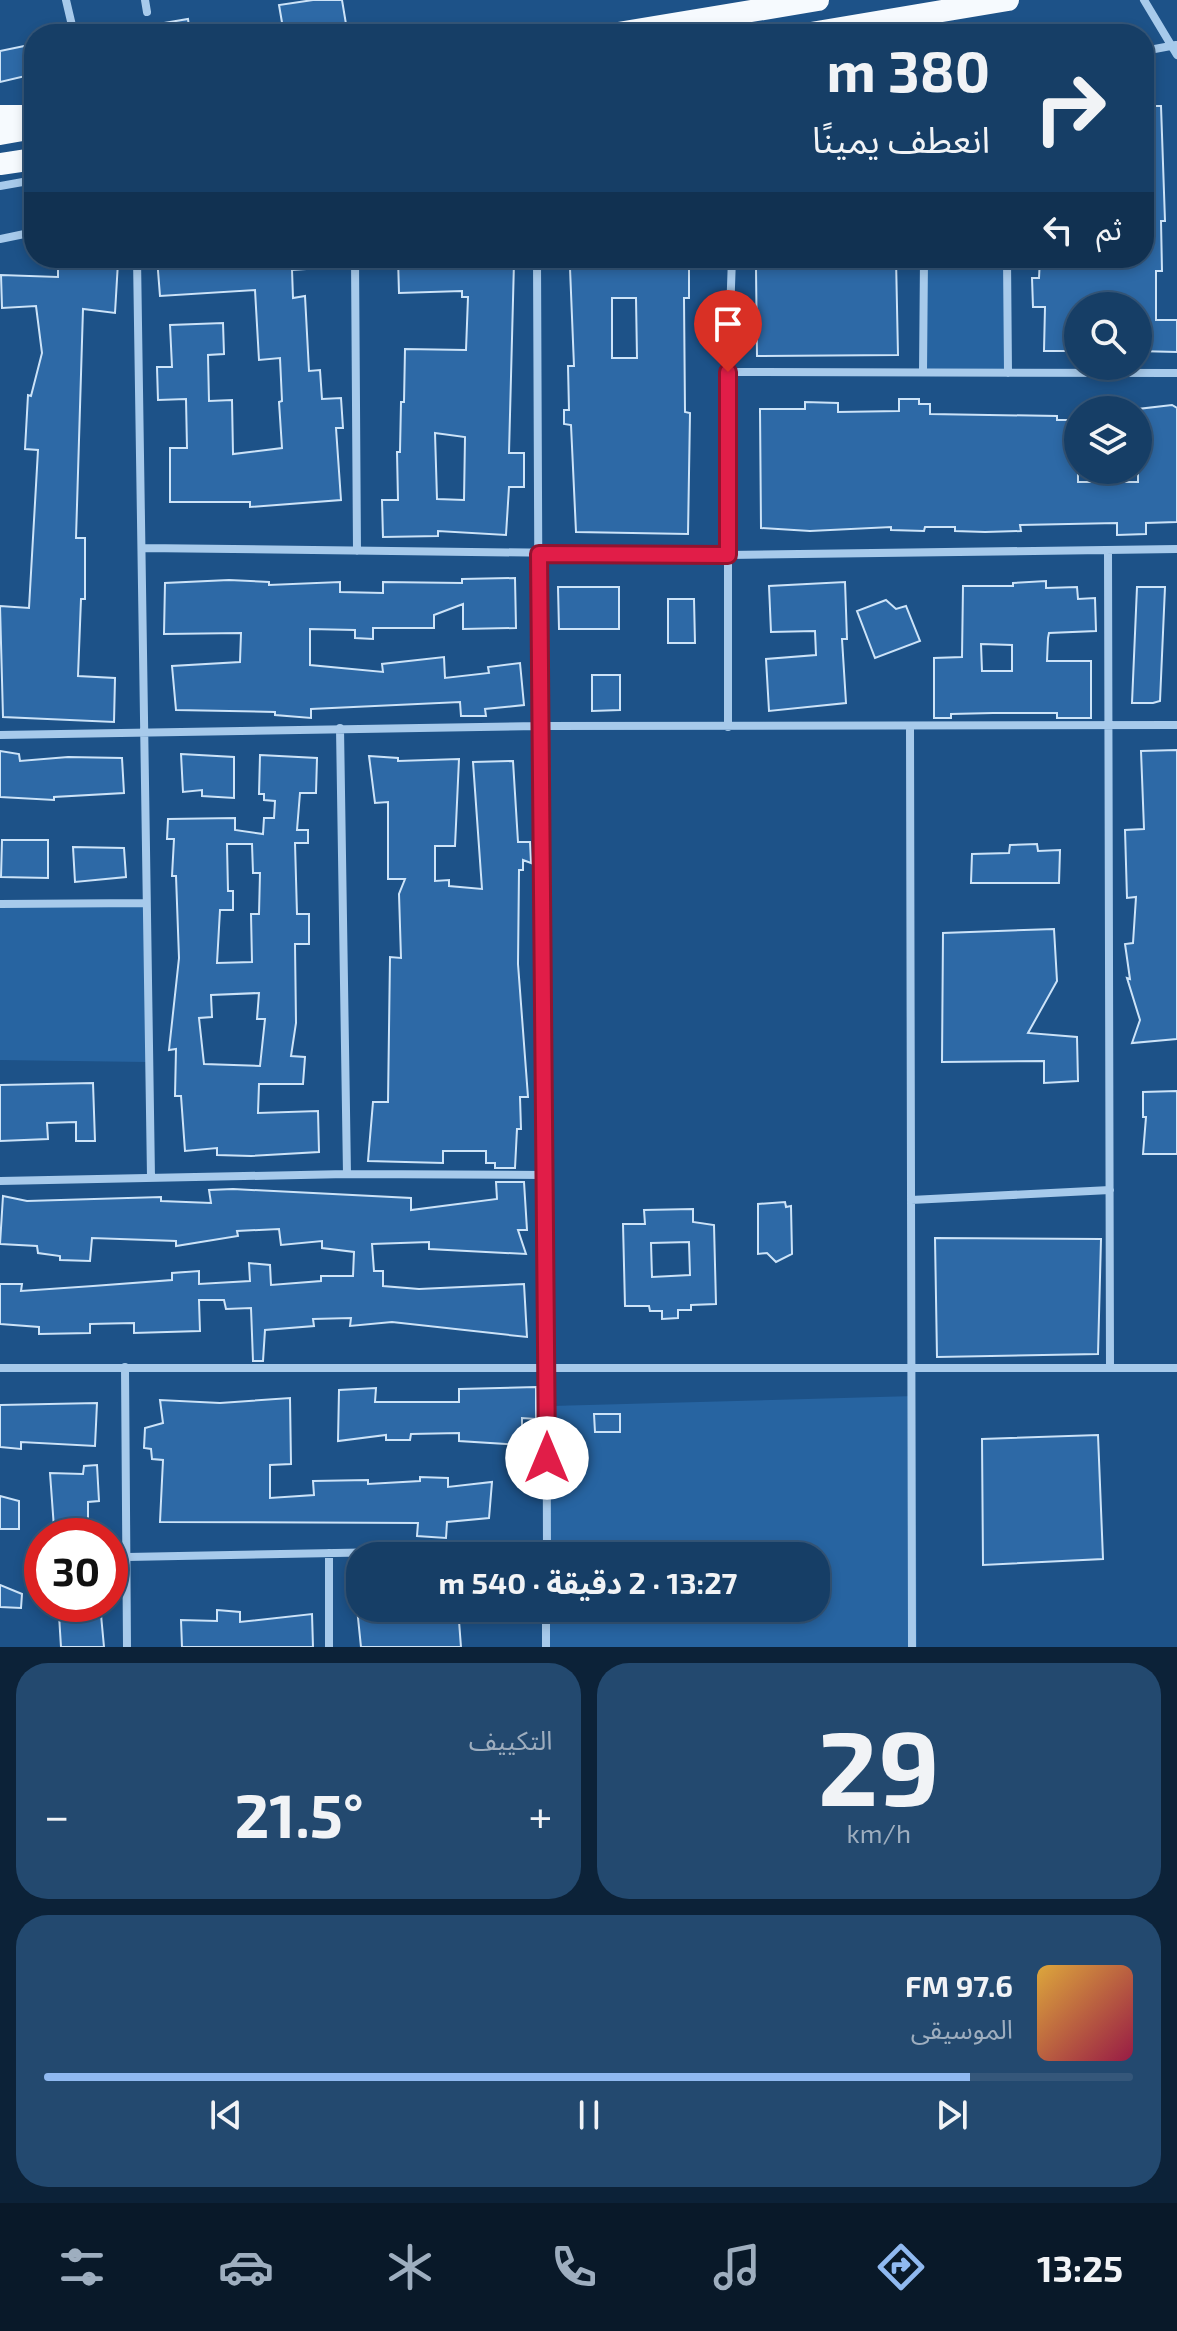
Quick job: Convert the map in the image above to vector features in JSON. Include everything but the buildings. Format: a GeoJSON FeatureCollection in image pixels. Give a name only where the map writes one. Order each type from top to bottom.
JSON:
{"type":"FeatureCollection","features":[{"type":"Feature","properties":{"kind":"highway"},"geometry":{"type":"LineString","coordinates":[[673,24],[818,0]]}},
{"type":"Feature","properties":{"kind":"highway"},"geometry":{"type":"LineString","coordinates":[[884,24],[1008,0]]}},
{"type":"Feature","properties":{"kind":"highway"},"geometry":{"type":"LineString","coordinates":[[0,116],[24,116]]}},
{"type":"Feature","properties":{"kind":"highway"},"geometry":{"type":"LineString","coordinates":[[0,134],[24,130]]}},
{"type":"Feature","properties":{"kind":"highway"},"geometry":{"type":"LineString","coordinates":[[0,164],[24,160]]}},
{"type":"Feature","properties":{"kind":"street"},"geometry":{"type":"LineString","coordinates":[[66,0],[72,24]]}},
{"type":"Feature","properties":{"kind":"street"},"geometry":{"type":"LineString","coordinates":[[145,0],[147,12]]}},
{"type":"Feature","properties":{"kind":"street"},"geometry":{"type":"LineString","coordinates":[[1144,0],[1177,55]]}},
{"type":"Feature","properties":{"kind":"street"},"geometry":{"type":"LineString","coordinates":[[1154,49],[1174,46]]}},
{"type":"Feature","properties":{"kind":"street"},"geometry":{"type":"LineString","coordinates":[[0,186],[24,182]]}},
{"type":"Feature","properties":{"kind":"street"},"geometry":{"type":"LineString","coordinates":[[0,239],[24,234]]}},
{"type":"Feature","properties":{"kind":"street"},"geometry":{"type":"LineString","coordinates":[[137,268],[151,1177]]}},
{"type":"Feature","properties":{"kind":"street"},"geometry":{"type":"LineString","coordinates":[[355,268],[357,551]]}},
{"type":"Feature","properties":{"kind":"street"},"geometry":{"type":"LineString","coordinates":[[537,268],[547,1542]]}},
{"type":"Feature","properties":{"kind":"street"},"geometry":{"type":"LineString","coordinates":[[728,727],[728,372],[732,268]]}},
{"type":"Feature","properties":{"kind":"street"},"geometry":{"type":"LineString","coordinates":[[923,372],[924,268]]}},
{"type":"Feature","properties":{"kind":"street"},"geometry":{"type":"LineString","coordinates":[[1007,268],[1008,373]]}},
{"type":"Feature","properties":{"kind":"street"},"geometry":{"type":"LineString","coordinates":[[728,372],[1177,373]]}},
{"type":"Feature","properties":{"kind":"street"},"geometry":{"type":"LineString","coordinates":[[142,548],[728,555],[1177,549]]}},
{"type":"Feature","properties":{"kind":"street"},"geometry":{"type":"LineString","coordinates":[[1108,552],[1110,1368]]}},
{"type":"Feature","properties":{"kind":"street"},"geometry":{"type":"LineString","coordinates":[[0,735],[142,730],[539,726],[910,728],[1177,725]]}},
{"type":"Feature","properties":{"kind":"street"},"geometry":{"type":"LineString","coordinates":[[340,728],[347,1174]]}},
{"type":"Feature","properties":{"kind":"street"},"geometry":{"type":"LineString","coordinates":[[910,728],[912,1647]]}},
{"type":"Feature","properties":{"kind":"street"},"geometry":{"type":"LineString","coordinates":[[0,904],[146,903]]}},
{"type":"Feature","properties":{"kind":"street"},"geometry":{"type":"LineString","coordinates":[[0,1181],[347,1174],[546,1175]]}},
{"type":"Feature","properties":{"kind":"street"},"geometry":{"type":"LineString","coordinates":[[911,1200],[1110,1190]]}},
{"type":"Feature","properties":{"kind":"street"},"geometry":{"type":"LineString","coordinates":[[125,1367],[127,1518]]}},
{"type":"Feature","properties":{"kind":"street"},"geometry":{"type":"LineString","coordinates":[[0,1368],[1177,1368]]}},
{"type":"Feature","properties":{"kind":"street"},"geometry":{"type":"LineString","coordinates":[[329,1553],[329,1647]]}},
{"type":"Feature","properties":{"kind":"street"},"geometry":{"type":"LineString","coordinates":[[128,1557],[346,1553]]}},
{"type":"Feature","properties":{"kind":"street"},"geometry":{"type":"LineString","coordinates":[[127,1622],[127,1647]]}},
{"type":"Feature","properties":{"kind":"street"},"geometry":{"type":"LineString","coordinates":[[546,1622],[546,1647]]}},
{"type":"Feature","properties":{"kind":"shaded area"},"geometry":{"type":"Polygon","coordinates":[[[925,268],[1007,268],[1008,376],[923,375],[925,268]]]}},
{"type":"Feature","properties":{"kind":"shaded area"},"geometry":{"type":"Polygon","coordinates":[[[145,903],[147,1062],[0,1060],[0,905],[145,903]]]}},
{"type":"Feature","properties":{"kind":"shaded area"},"geometry":{"type":"Polygon","coordinates":[[[915,1396],[917,1647],[549,1647],[550,1622],[830,1622],[830,1542],[550,1542],[551,1406],[915,1396]]]}},
{"type":"Feature","properties":{"kind":"route"},"geometry":{"type":"LineString","coordinates":[[547,1458],[539,554],[728,555],[728,372]]}}]}
